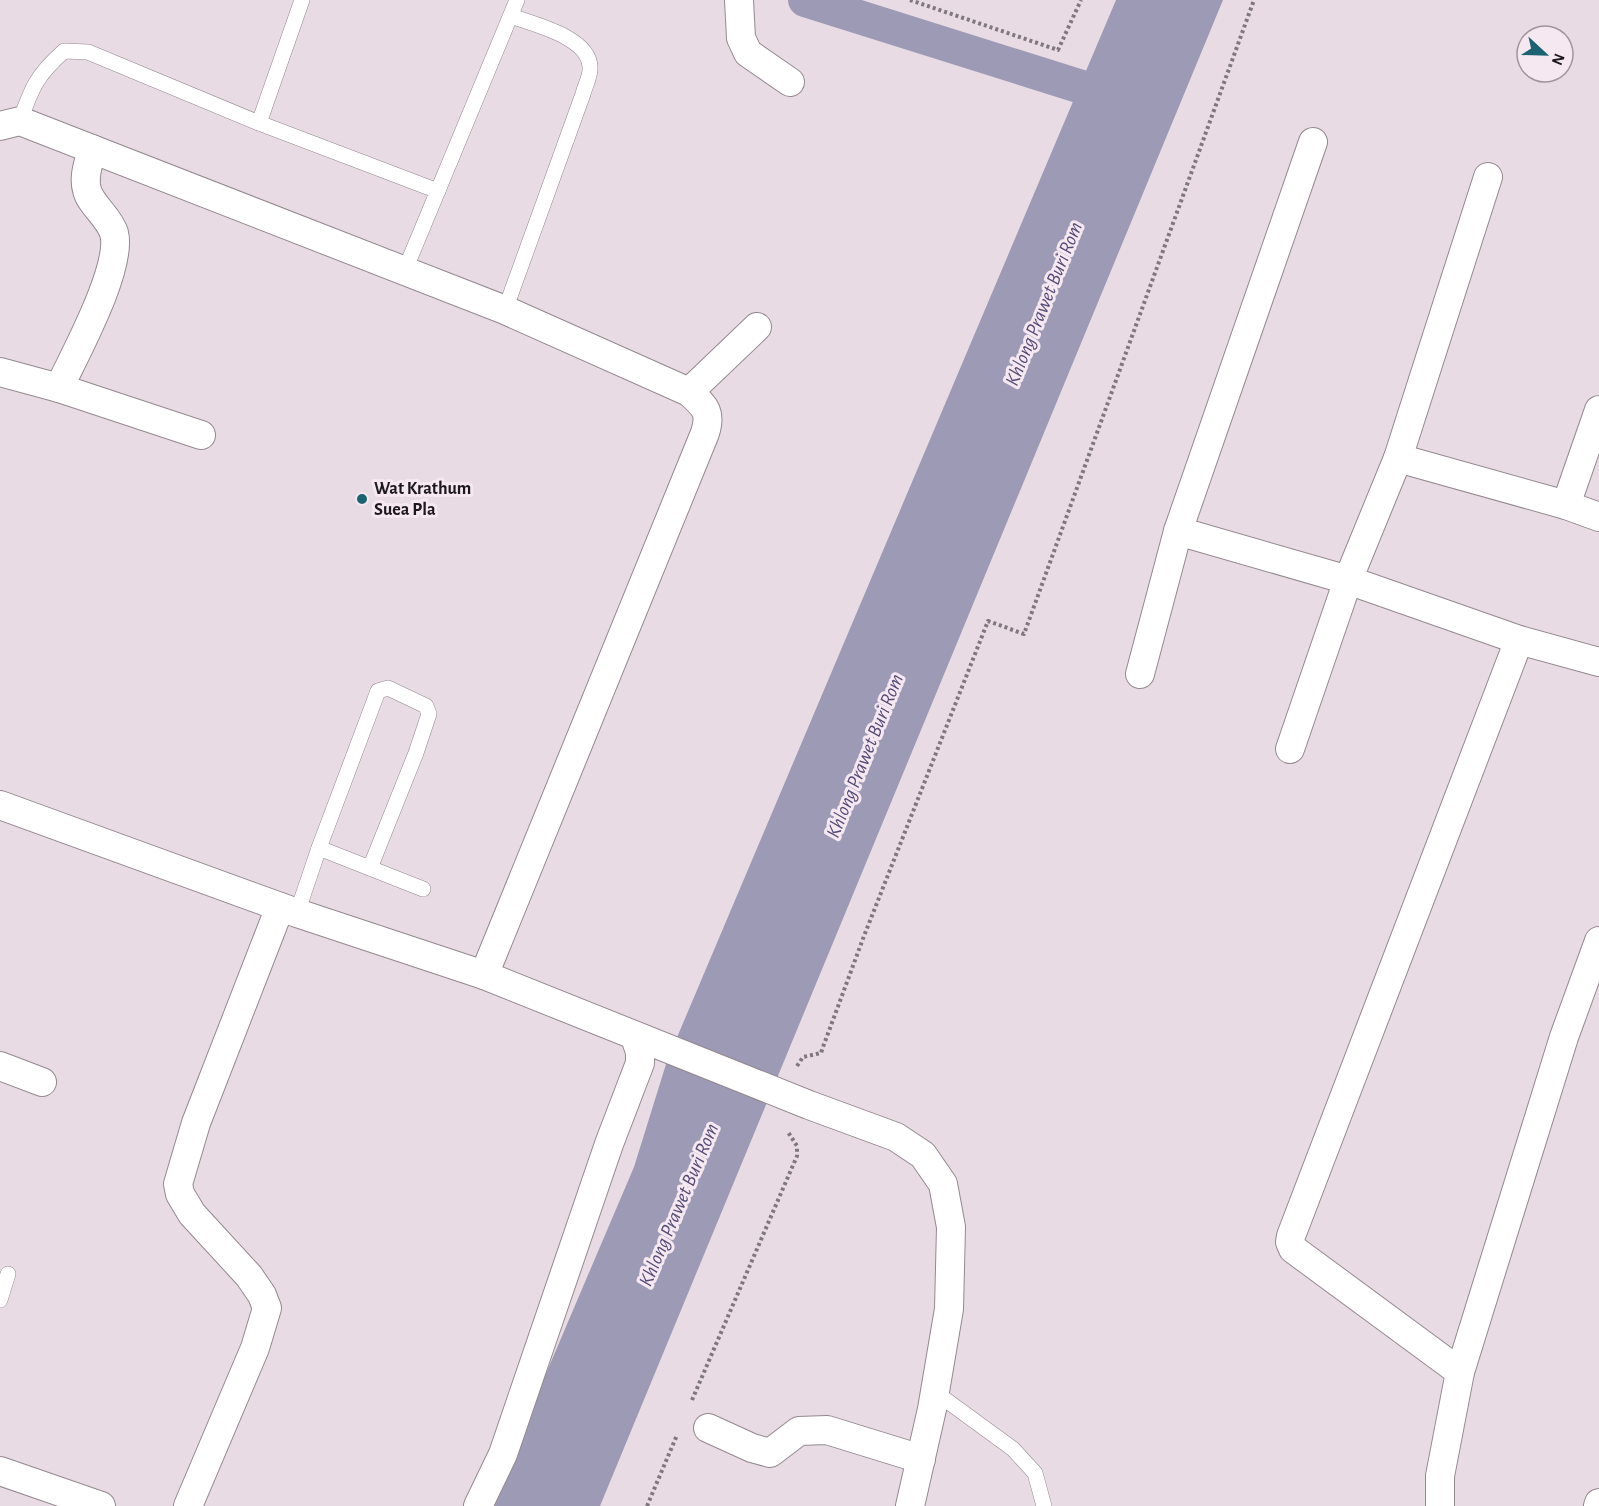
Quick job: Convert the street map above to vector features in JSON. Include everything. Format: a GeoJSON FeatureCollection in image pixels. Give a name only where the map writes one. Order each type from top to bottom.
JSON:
{"type":"FeatureCollection","features":[{"type":"Feature","properties":{"kind":"street"},"geometry":{"type":"LineString","coordinates":[[739,0],[741,38],[748,53],[790,82]]}},
{"type":"Feature","properties":{"kind":"street"},"geometry":{"type":"LineString","coordinates":[[10,123],[92,149],[505,310],[689,392],[705,408],[708,414],[705,433],[484,975]]}},
{"type":"Feature","properties":{"kind":"street"},"geometry":{"type":"LineString","coordinates":[[1140,674],[1178,531],[1313,142]]}},
{"type":"Feature","properties":{"kind":"street"},"geometry":{"type":"LineString","coordinates":[[59,388],[108,281],[114,254],[114,233],[87,191],[86,174],[92,149]]}},
{"type":"Feature","properties":{"kind":"street"},"geometry":{"type":"LineString","coordinates":[[1290,749],[1348,580],[1398,458],[1488,177]]}},
{"type":"Feature","properties":{"kind":"street"},"geometry":{"type":"LineString","coordinates":[[689,392],[757,327]]}},
{"type":"Feature","properties":{"kind":"street"},"geometry":{"type":"LineString","coordinates":[[0,372],[59,388],[201,435]]}},
{"type":"Feature","properties":{"kind":"street"},"geometry":{"type":"LineString","coordinates":[[1566,505],[1599,410]]}},
{"type":"Feature","properties":{"kind":"street"},"geometry":{"type":"LineString","coordinates":[[1398,458],[1566,505],[1599,517]]}},
{"type":"Feature","properties":{"kind":"street"},"geometry":{"type":"LineString","coordinates":[[1178,531],[1348,580],[1520,640],[1599,662]]}},
{"type":"Feature","properties":{"kind":"street"},"geometry":{"type":"LineString","coordinates":[[1460,1372],[1293,1249],[1290,1242],[1520,640]]}},
{"type":"Feature","properties":{"kind":"street"},"geometry":{"type":"LineString","coordinates":[[0,805],[288,910],[484,975],[809,1105],[896,1137],[923,1155],[943,1184],[951,1227],[949,1298],[935,1392],[910,1506]]}},
{"type":"Feature","properties":{"kind":"street"},"geometry":{"type":"LineString","coordinates":[[188,1506],[255,1348],[267,1308],[262,1295],[249,1276],[192,1214],[180,1194],[178,1184],[196,1123],[288,910]]}},
{"type":"Feature","properties":{"kind":"street"},"geometry":{"type":"LineString","coordinates":[[1440,1506],[1440,1476],[1460,1372],[1564,1036],[1599,941]]}},
{"type":"Feature","properties":{"kind":"street"},"geometry":{"type":"LineString","coordinates":[[478,1506],[503,1454],[609,1143],[640,1063],[642,1039]]}},
{"type":"Feature","properties":{"kind":"street"},"geometry":{"type":"LineString","coordinates":[[0,1066],[42,1082]]}},
{"type":"Feature","properties":{"kind":"street"},"geometry":{"type":"LineString","coordinates":[[708,1428],[752,1448],[770,1453],[799,1431],[827,1430],[921,1459]]}},
{"type":"Feature","properties":{"kind":"street"},"geometry":{"type":"LineString","coordinates":[[0,1471],[101,1506]]}},
{"type":"Feature","properties":{"kind":"lane"},"geometry":{"type":"LineString","coordinates":[[260,123],[302,0]]}},
{"type":"Feature","properties":{"kind":"lane"},"geometry":{"type":"LineString","coordinates":[[405,270],[517,0]]}},
{"type":"Feature","properties":{"kind":"lane"},"geometry":{"type":"LineString","coordinates":[[505,310],[591,68],[588,54],[567,37],[512,16]]}},
{"type":"Feature","properties":{"kind":"lane"},"geometry":{"type":"LineString","coordinates":[[10,123],[46,67],[64,51],[88,52],[260,123],[438,190]]}},
{"type":"Feature","properties":{"kind":"lane"},"geometry":{"type":"LineString","coordinates":[[288,910],[319,848],[378,691],[388,688],[426,706],[429,714],[370,868]]}},
{"type":"Feature","properties":{"kind":"lane"},"geometry":{"type":"LineString","coordinates":[[319,848],[423,889]]}},
{"type":"Feature","properties":{"kind":"lane"},"geometry":{"type":"LineString","coordinates":[[0,1300],[8,1274]]}},
{"type":"Feature","properties":{"kind":"lane"},"geometry":{"type":"LineString","coordinates":[[935,1392],[1013,1449],[1035,1473],[1044,1506]]}},
{"type":"Feature","properties":{"kind":"path"},"geometry":{"type":"LineString","coordinates":[[910,0],[1058,50],[1081,0]]}},
{"type":"Feature","properties":{"kind":"path"},"geometry":{"type":"LineString","coordinates":[[795,1073],[803,1057],[820,1053],[824,1047],[864,936],[988,621],[1023,634],[1254,0]]}},
{"type":"Feature","properties":{"kind":"path"},"geometry":{"type":"LineString","coordinates":[[689,1408],[797,1156],[797,1146],[784,1127]]}},
{"type":"Feature","properties":{"kind":"path"},"geometry":{"type":"LineString","coordinates":[[647,1506],[680,1430]]}},
{"type":"Feature","properties":{"kind":"water","name":"Khlong Prawet Buri Rom"},"geometry":{"type":"Polygon","coordinates":[[[1116,0],[1223,0],[600,1506],[488,1506],[634,1167],[667,1061],[1116,0]]]}},
{"type":"Feature","properties":{"kind":"waterway"},"geometry":{"type":"LineString","coordinates":[[805,0],[1123,100]]}},
{"type":"Feature","properties":{"kind":"place","name":"Wat Krathum Suea Pla"},"geometry":{"type":"Point","coordinates":[362,499]}}]}
